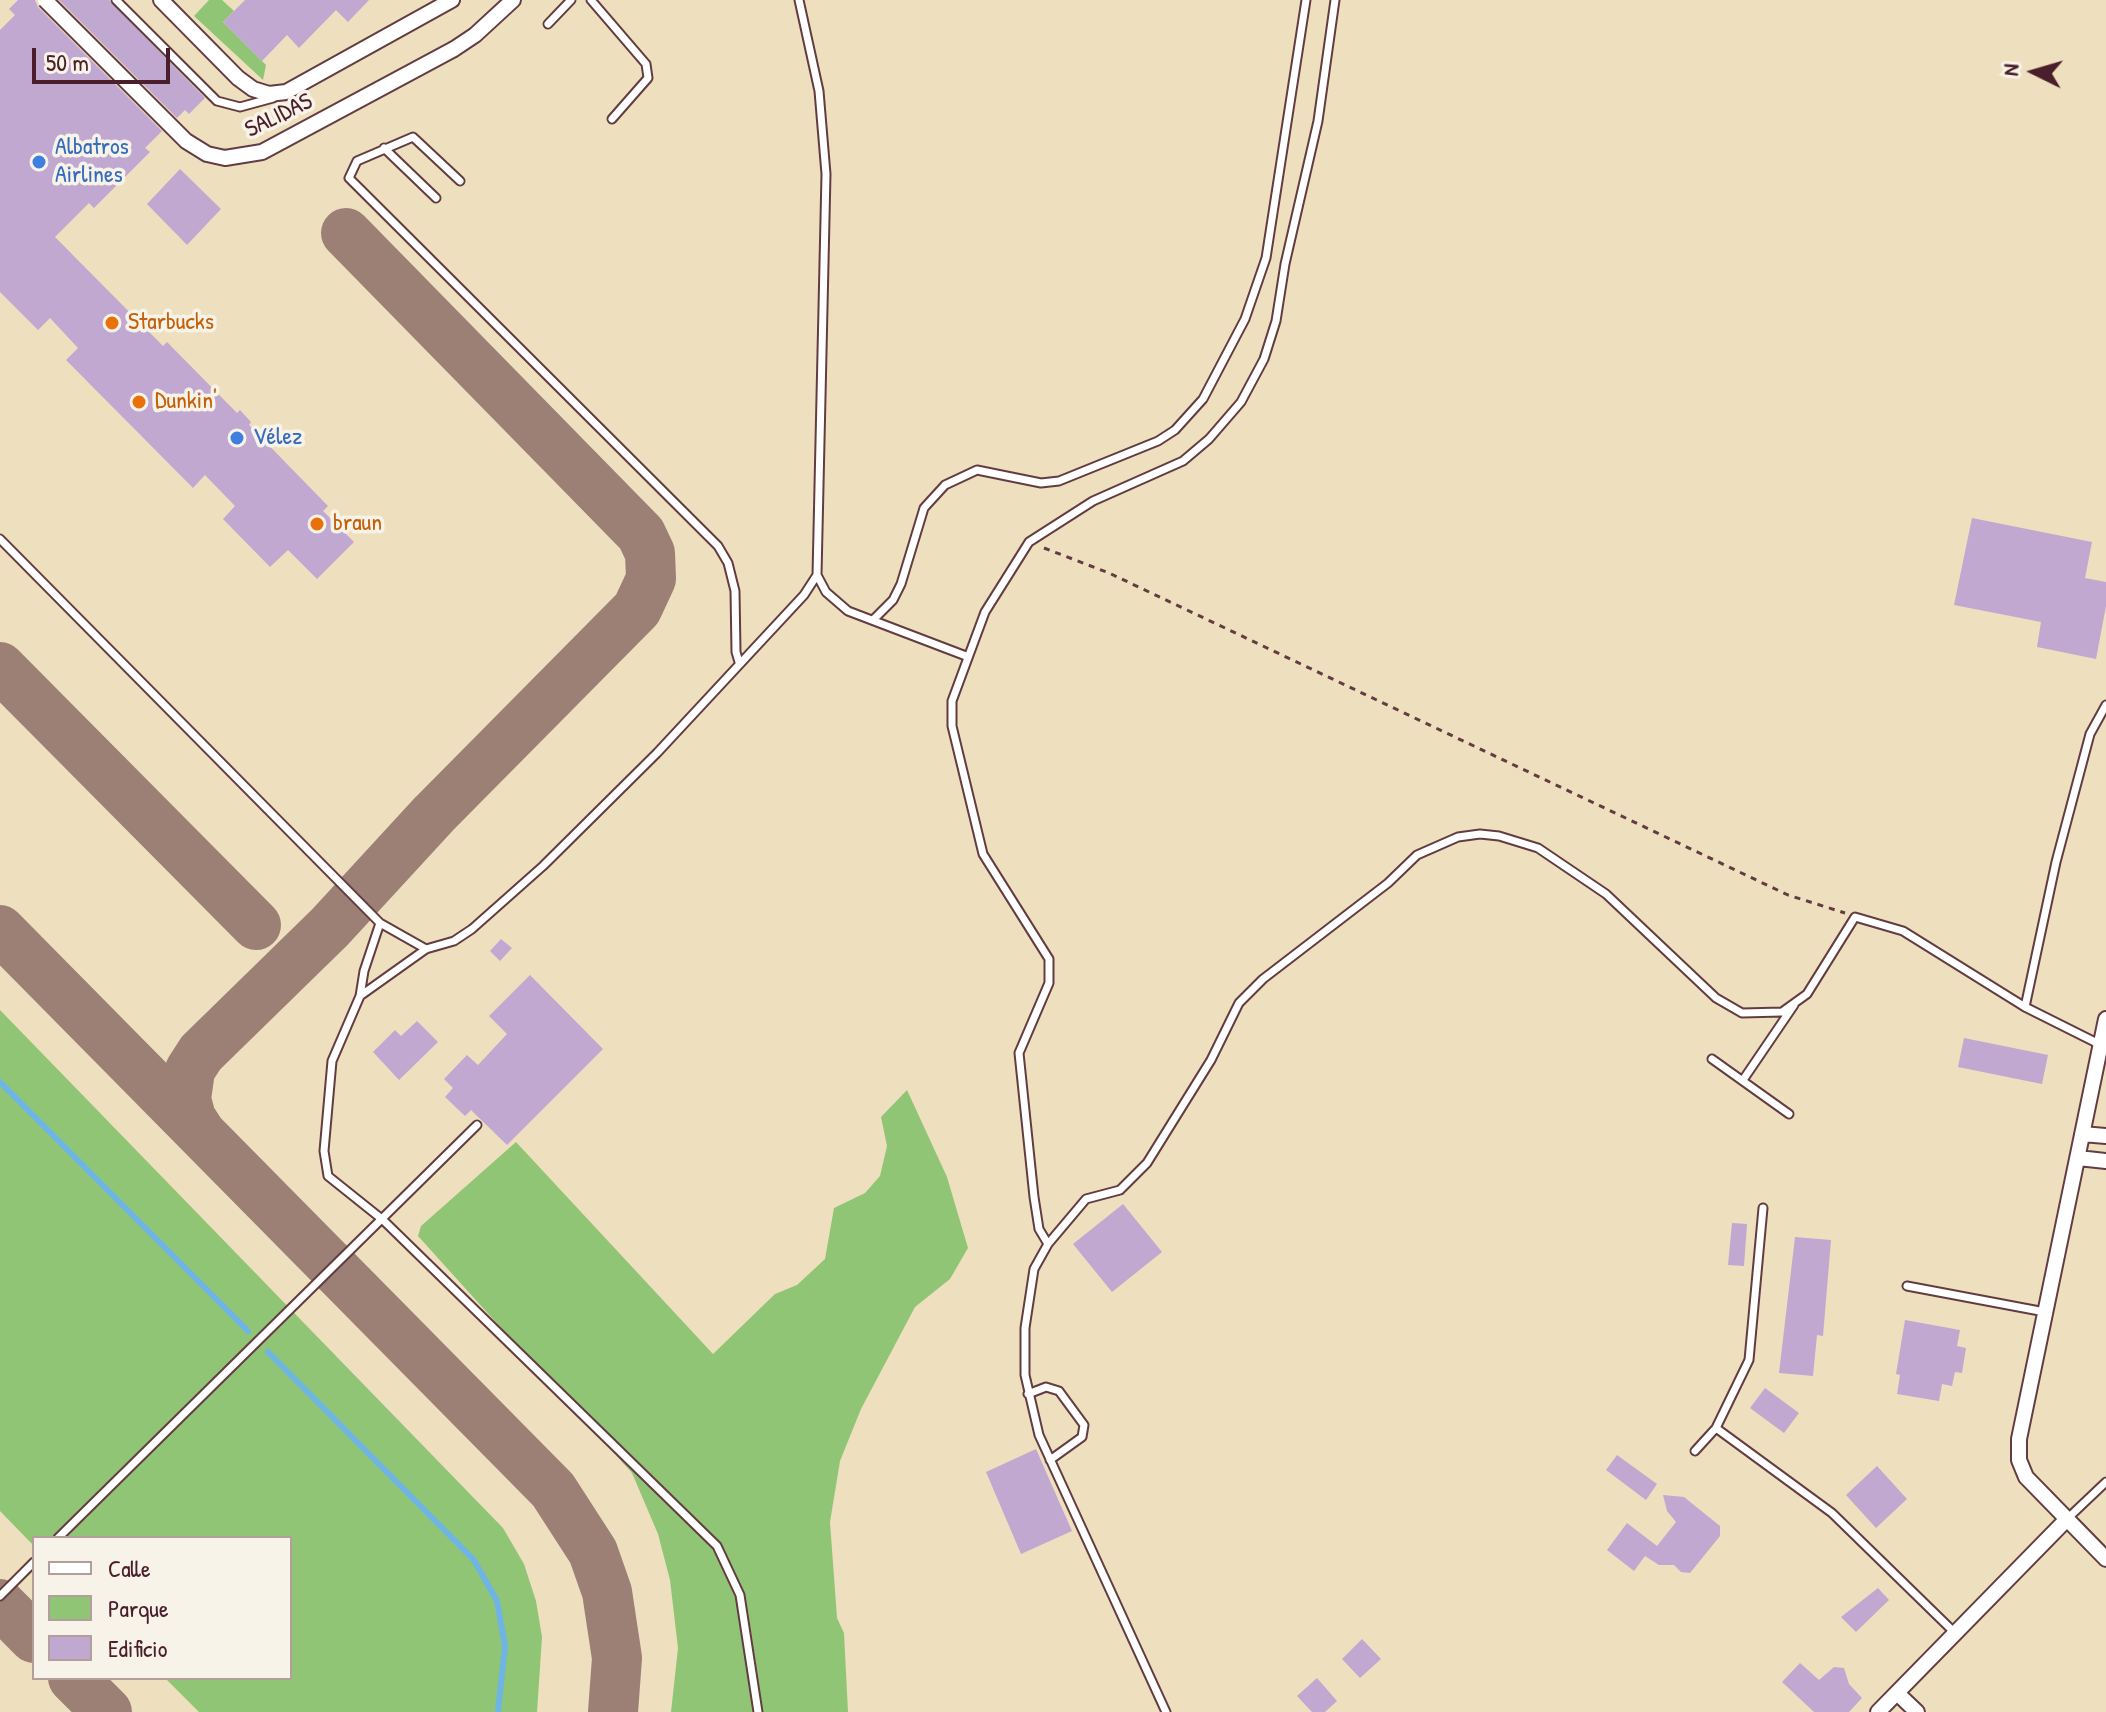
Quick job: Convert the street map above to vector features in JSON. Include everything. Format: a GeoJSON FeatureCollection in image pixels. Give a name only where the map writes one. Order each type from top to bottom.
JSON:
{"type":"FeatureCollection","features":[{"type":"Feature","properties":{"kind":"street","name":"SALIDAS"},"geometry":{"type":"LineString","coordinates":[[45,0],[186,141],[207,154],[225,158],[262,152],[454,49],[475,35],[513,0]]}},
{"type":"Feature","properties":{"kind":"street"},"geometry":{"type":"LineString","coordinates":[[161,0],[247,86],[269,94],[286,92],[452,0]]}},
{"type":"Feature","properties":{"kind":"street"},"geometry":{"type":"LineString","coordinates":[[2106,1019],[2019,1439],[2019,1460],[2026,1477],[2106,1559]]}},
{"type":"Feature","properties":{"kind":"street"},"geometry":{"type":"LineString","coordinates":[[2082,1134],[2106,1136]]}},
{"type":"Feature","properties":{"kind":"street"},"geometry":{"type":"LineString","coordinates":[[2078,1158],[2106,1161]]}},
{"type":"Feature","properties":{"kind":"street"},"geometry":{"type":"LineString","coordinates":[[1884,1710],[2067,1519]]}},
{"type":"Feature","properties":{"kind":"street"},"geometry":{"type":"LineString","coordinates":[[1897,1693],[1917,1712]]}},
{"type":"Feature","properties":{"kind":"lane"},"geometry":{"type":"LineString","coordinates":[[116,0],[217,101],[246,107],[286,92]]}},
{"type":"Feature","properties":{"kind":"lane"},"geometry":{"type":"LineString","coordinates":[[548,24],[571,0]]}},
{"type":"Feature","properties":{"kind":"lane"},"geometry":{"type":"LineString","coordinates":[[591,0],[646,64],[648,78],[612,119]]}},
{"type":"Feature","properties":{"kind":"lane"},"geometry":{"type":"LineString","coordinates":[[799,0],[819,91],[826,174],[817,575],[826,592],[839,604],[966,656]]}},
{"type":"Feature","properties":{"kind":"lane"},"geometry":{"type":"LineString","coordinates":[[873,620],[893,600],[901,584],[924,508],[945,485],[977,470],[1041,483],[1074,476],[1158,441],[1175,430],[1203,399],[1245,319],[1266,258],[1306,0]]}},
{"type":"Feature","properties":{"kind":"lane"},"geometry":{"type":"LineString","coordinates":[[1048,1244],[1039,1229],[1034,1197],[1019,1053],[1049,983],[1049,959],[983,854],[952,726],[952,701],[966,656],[1005,575],[1029,542],[1093,501],[1183,461],[1209,439],[1241,402],[1264,359],[1276,321],[1285,264],[1316,134],[1335,0]]}},
{"type":"Feature","properties":{"kind":"lane"},"geometry":{"type":"LineString","coordinates":[[460,181],[417,139],[407,137],[351,166],[349,178],[718,546],[728,563],[735,591],[736,652],[739,662]]}},
{"type":"Feature","properties":{"kind":"lane"},"geometry":{"type":"LineString","coordinates":[[384,148],[436,198]]}},
{"type":"Feature","properties":{"kind":"lane"},"geometry":{"type":"LineString","coordinates":[[0,539],[380,923],[426,949]]}},
{"type":"Feature","properties":{"kind":"lane"},"geometry":{"type":"LineString","coordinates":[[360,996],[426,949],[454,941],[472,929],[543,866],[657,753],[804,595],[817,575]]}},
{"type":"Feature","properties":{"kind":"lane"},"geometry":{"type":"LineString","coordinates":[[2025,1007],[2056,862],[2090,734],[2106,705]]}},
{"type":"Feature","properties":{"kind":"lane"},"geometry":{"type":"LineString","coordinates":[[1166,1712],[1050,1460],[1028,1394],[1027,1297],[1034,1269],[1048,1244],[1086,1199],[1120,1190],[1136,1177],[1211,1060],[1224,1027],[1239,1003],[1263,979],[1388,883],[1417,855],[1458,837],[1499,836],[1554,857],[1606,894],[1716,998],[1742,1013],[1782,1012],[1796,1004],[1807,994],[1855,917],[1903,931],[2025,1007],[2100,1045]]}},
{"type":"Feature","properties":{"kind":"lane"},"geometry":{"type":"LineString","coordinates":[[380,923],[364,971],[360,996],[332,1061],[324,1165],[328,1176],[383,1220],[717,1546],[740,1595],[758,1712]]}},
{"type":"Feature","properties":{"kind":"lane"},"geometry":{"type":"LineString","coordinates":[[1743,1080],[1796,1004]]}},
{"type":"Feature","properties":{"kind":"lane"},"geometry":{"type":"LineString","coordinates":[[1712,1059],[1789,1114]]}},
{"type":"Feature","properties":{"kind":"lane"},"geometry":{"type":"LineString","coordinates":[[60,1536],[477,1125]]}},
{"type":"Feature","properties":{"kind":"lane"},"geometry":{"type":"LineString","coordinates":[[1695,1451],[1716,1428],[1749,1360],[1763,1208]]}},
{"type":"Feature","properties":{"kind":"lane"},"geometry":{"type":"LineString","coordinates":[[1907,1286],[2045,1312]]}},
{"type":"Feature","properties":{"kind":"lane"},"geometry":{"type":"LineString","coordinates":[[1028,1394],[1046,1387],[1059,1391],[1084,1425],[1082,1437],[1050,1460]]}},
{"type":"Feature","properties":{"kind":"lane"},"geometry":{"type":"LineString","coordinates":[[1716,1428],[1832,1513],[1956,1634]]}},
{"type":"Feature","properties":{"kind":"lane"},"geometry":{"type":"LineString","coordinates":[[2067,1519],[2106,1482]]}},
{"type":"Feature","properties":{"kind":"lane"},"geometry":{"type":"LineString","coordinates":[[0,1596],[32,1564]]}},
{"type":"Feature","properties":{"kind":"path"},"geometry":{"type":"LineString","coordinates":[[1029,542],[1109,573],[1788,895],[1855,917]]}},
{"type":"Feature","properties":{"kind":"green space"},"geometry":{"type":"Polygon","coordinates":[[[209,0],[222,0],[234,11],[223,22],[266,65],[263,80],[194,16],[209,0]]]}},
{"type":"Feature","properties":{"kind":"green space"},"geometry":{"type":"Polygon","coordinates":[[[0,1010],[503,1528],[524,1564],[536,1601],[542,1637],[537,1712],[199,1712],[167,1680],[292,1680],[292,1536],[32,1536],[32,1544],[0,1511],[0,1010]]]}},
{"type":"Feature","properties":{"kind":"green space"},"geometry":{"type":"Polygon","coordinates":[[[907,1090],[947,1177],[968,1248],[950,1279],[915,1307],[861,1409],[840,1461],[830,1522],[837,1618],[844,1633],[848,1712],[671,1712],[678,1648],[670,1580],[658,1534],[632,1473],[418,1236],[421,1226],[516,1142],[713,1354],[775,1294],[797,1285],[825,1259],[834,1208],[865,1193],[880,1176],[887,1146],[881,1117],[907,1090]]]}},
{"type":"Feature","properties":{"kind":"building"},"geometry":{"type":"Polygon","coordinates":[[[18,0],[35,0],[38,7],[162,131],[145,148],[150,152],[94,208],[89,203],[55,237],[163,346],[167,342],[237,413],[240,410],[251,422],[249,425],[328,506],[323,511],[354,542],[317,579],[288,550],[270,567],[223,519],[235,506],[205,475],[193,488],[66,360],[78,348],[50,318],[38,330],[0,292],[0,30],[15,15],[9,9],[18,0]]]}},
{"type":"Feature","properties":{"kind":"building"},"geometry":{"type":"Polygon","coordinates":[[[59,0],[109,0],[205,98],[189,114],[185,110],[177,118],[59,0]]]}},
{"type":"Feature","properties":{"kind":"building"},"geometry":{"type":"Polygon","coordinates":[[[245,0],[369,0],[348,22],[336,10],[299,48],[287,35],[262,61],[223,22],[245,0]]]}},
{"type":"Feature","properties":{"kind":"building"},"geometry":{"type":"Polygon","coordinates":[[[180,169],[221,209],[187,245],[147,204],[180,169]]]}},
{"type":"Feature","properties":{"kind":"building"},"geometry":{"type":"Polygon","coordinates":[[[1972,518],[2092,542],[2085,578],[2106,582],[2106,606],[2096,659],[2037,647],[2041,622],[1954,605],[1972,518]]]}},
{"type":"Feature","properties":{"kind":"building"},"geometry":{"type":"Polygon","coordinates":[[[501,939],[512,948],[500,961],[490,951],[501,939]]]}},
{"type":"Feature","properties":{"kind":"building"},"geometry":{"type":"Polygon","coordinates":[[[530,975],[603,1049],[507,1145],[471,1110],[465,1116],[445,1097],[453,1088],[444,1079],[467,1055],[478,1065],[507,1034],[489,1016],[530,975]]]}},
{"type":"Feature","properties":{"kind":"building"},"geometry":{"type":"Polygon","coordinates":[[[417,1021],[438,1042],[399,1080],[373,1052],[395,1030],[401,1036],[417,1021]]]}},
{"type":"Feature","properties":{"kind":"building"},"geometry":{"type":"Polygon","coordinates":[[[1964,1038],[2048,1055],[2042,1084],[1958,1067],[1964,1038]]]}},
{"type":"Feature","properties":{"kind":"building"},"geometry":{"type":"Polygon","coordinates":[[[1123,1204],[1162,1252],[1112,1292],[1073,1244],[1123,1204]]]}},
{"type":"Feature","properties":{"kind":"building"},"geometry":{"type":"Polygon","coordinates":[[[1732,1223],[1747,1224],[1744,1266],[1728,1265],[1732,1223]]]}},
{"type":"Feature","properties":{"kind":"building"},"geometry":{"type":"Polygon","coordinates":[[[1795,1237],[1831,1240],[1823,1336],[1817,1335],[1813,1376],[1779,1373],[1795,1237]]]}},
{"type":"Feature","properties":{"kind":"building"},"geometry":{"type":"Polygon","coordinates":[[[1905,1320],[1960,1330],[1957,1346],[1966,1348],[1962,1373],[1955,1372],[1952,1386],[1942,1384],[1939,1401],[1897,1394],[1900,1375],[1896,1374],[1905,1320]]]}},
{"type":"Feature","properties":{"kind":"building"},"geometry":{"type":"Polygon","coordinates":[[[1765,1388],[1799,1413],[1784,1433],[1750,1408],[1765,1388]]]}},
{"type":"Feature","properties":{"kind":"building"},"geometry":{"type":"Polygon","coordinates":[[[1036,1449],[1072,1531],[1021,1554],[986,1472],[1036,1449]]]}},
{"type":"Feature","properties":{"kind":"building"},"geometry":{"type":"Polygon","coordinates":[[[1617,1455],[1657,1484],[1646,1500],[1606,1470],[1617,1455]]]}},
{"type":"Feature","properties":{"kind":"building"},"geometry":{"type":"Polygon","coordinates":[[[1877,1466],[1907,1499],[1876,1528],[1846,1495],[1877,1466]]]}},
{"type":"Feature","properties":{"kind":"building"},"geometry":{"type":"Polygon","coordinates":[[[1663,1495],[1684,1497],[1720,1526],[1720,1536],[1690,1573],[1681,1572],[1674,1565],[1659,1565],[1645,1556],[1634,1571],[1607,1550],[1627,1523],[1657,1546],[1676,1522],[1667,1511],[1663,1495]]]}},
{"type":"Feature","properties":{"kind":"building"},"geometry":{"type":"Polygon","coordinates":[[[1878,1588],[1889,1600],[1856,1632],[1841,1617],[1878,1588]]]}},
{"type":"Feature","properties":{"kind":"building"},"geometry":{"type":"Polygon","coordinates":[[[1362,1639],[1381,1659],[1360,1678],[1342,1659],[1362,1639]]]}},
{"type":"Feature","properties":{"kind":"building"},"geometry":{"type":"Polygon","coordinates":[[[1800,1663],[1819,1680],[1834,1667],[1844,1668],[1849,1684],[1862,1698],[1849,1712],[1814,1712],[1782,1682],[1800,1663]]]}},
{"type":"Feature","properties":{"kind":"building"},"geometry":{"type":"Polygon","coordinates":[[[1317,1678],[1337,1701],[1325,1712],[1312,1712],[1297,1696],[1317,1678]]]}},
{"type":"Feature","properties":{"kind":"waterway"},"geometry":{"type":"LineString","coordinates":[[0,1082],[248,1331]]}},
{"type":"Feature","properties":{"kind":"waterway"},"geometry":{"type":"LineString","coordinates":[[268,1352],[474,1560],[497,1601],[505,1646],[498,1712]]}},
{"type":"Feature","properties":{"kind":"taxiway"},"geometry":{"type":"LineString","coordinates":[[200,1132],[191,1118],[186,1099],[190,1070],[201,1053],[330,927],[434,814],[637,609],[651,579],[650,553],[641,534],[346,233]]}},
{"type":"Feature","properties":{"kind":"taxiway"},"geometry":{"type":"LineString","coordinates":[[0,667],[256,925]]}},
{"type":"Feature","properties":{"kind":"taxiway"},"geometry":{"type":"LineString","coordinates":[[0,930],[553,1490],[593,1552],[607,1592],[617,1658],[613,1712]]}},
{"type":"Feature","properties":{"kind":"taxiway"},"geometry":{"type":"LineString","coordinates":[[0,1604],[32,1636]]}},
{"type":"Feature","properties":{"kind":"taxiway"},"geometry":{"type":"LineString","coordinates":[[75,1680],[107,1712]]}},
{"type":"Feature","properties":{"kind":"place","name":"Albatros Airlines"},"geometry":{"type":"Point","coordinates":[39,162]}},
{"type":"Feature","properties":{"kind":"place","name":"Starbucks"},"geometry":{"type":"Point","coordinates":[112,323]}},
{"type":"Feature","properties":{"kind":"place","name":"Dunkin'"},"geometry":{"type":"Point","coordinates":[139,402]}},
{"type":"Feature","properties":{"kind":"place","name":"Vélez"},"geometry":{"type":"Point","coordinates":[237,438]}},
{"type":"Feature","properties":{"kind":"place","name":"braun"},"geometry":{"type":"Point","coordinates":[317,524]}}]}
